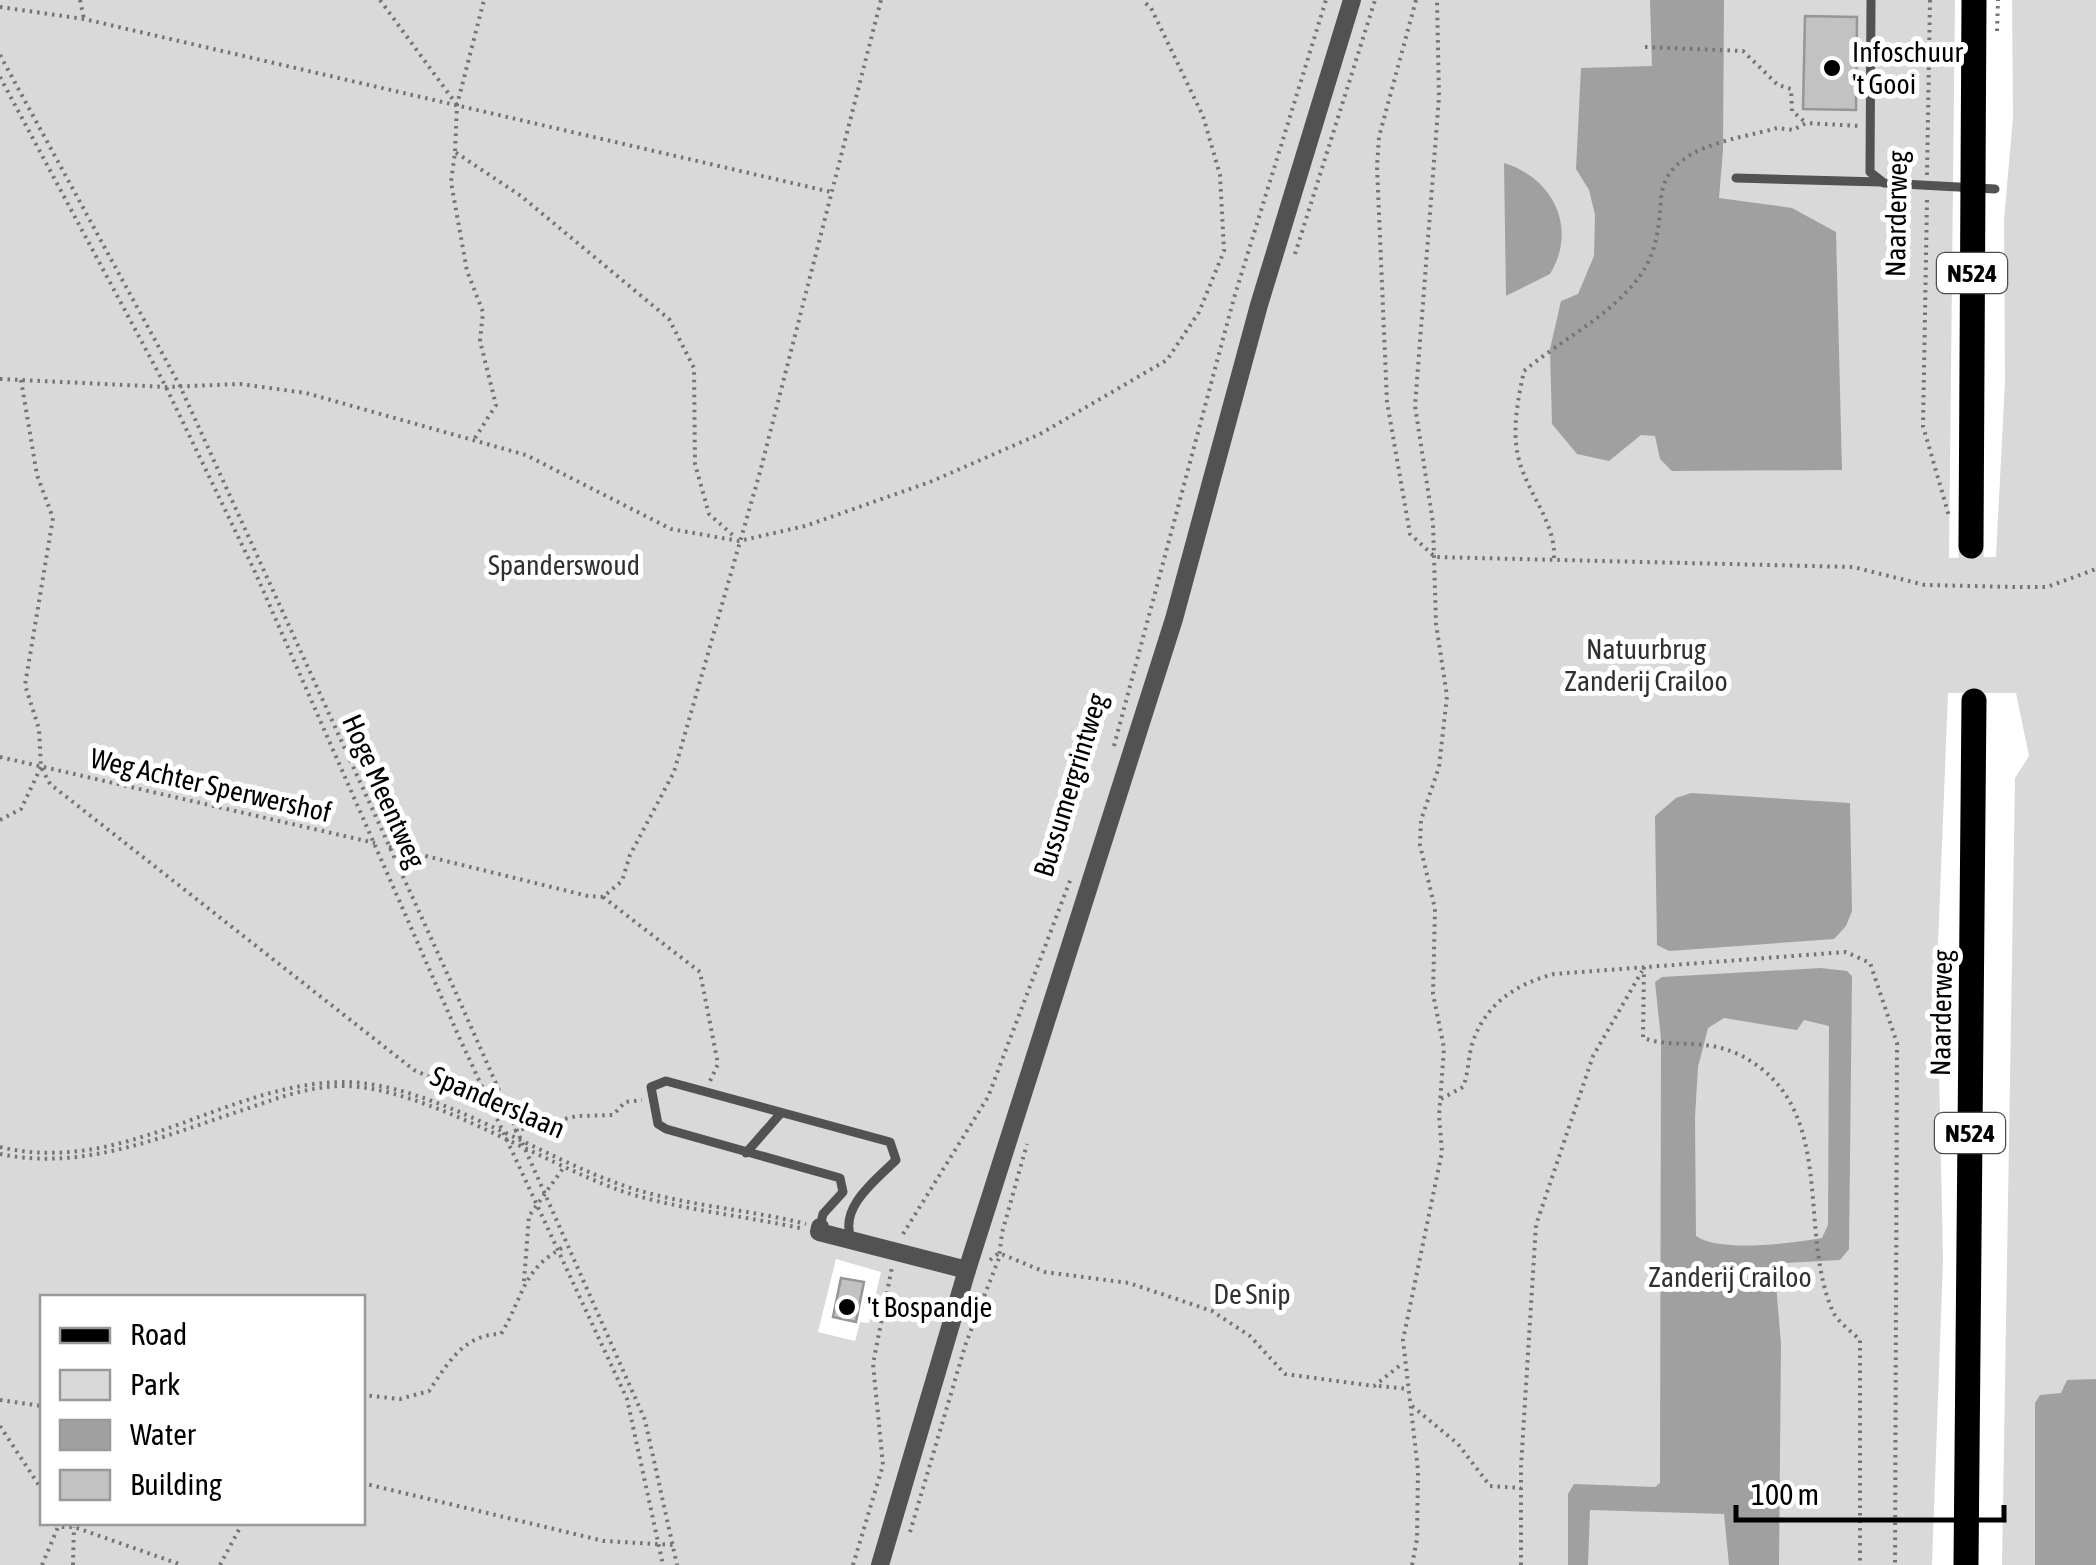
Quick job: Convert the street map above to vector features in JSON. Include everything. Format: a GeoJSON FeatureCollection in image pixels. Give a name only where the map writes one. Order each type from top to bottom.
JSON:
{"type":"FeatureCollection","features":[{"type":"Feature","properties":{"kind":"main road","name":"N524"},"geometry":{"type":"LineString","coordinates":[[1971,546],[1983,189],[1974,0]]}},
{"type":"Feature","properties":{"kind":"main road","name":"Naarderweg"},"geometry":{"type":"LineString","coordinates":[[1966,1565],[1974,701]]}},
{"type":"Feature","properties":{"kind":"street","name":"Bussumergrintweg"},"geometry":{"type":"LineString","coordinates":[[880,1565],[967,1270],[1174,619],[1259,305],[1352,0]]}},
{"type":"Feature","properties":{"kind":"street"},"geometry":{"type":"LineString","coordinates":[[820,1230],[967,1270]]}},
{"type":"Feature","properties":{"kind":"lane"},"geometry":{"type":"LineString","coordinates":[[1871,0],[1870,172],[1884,183]]}},
{"type":"Feature","properties":{"kind":"lane"},"geometry":{"type":"LineString","coordinates":[[1736,178],[1983,189]]}},
{"type":"Feature","properties":{"kind":"lane"},"geometry":{"type":"LineString","coordinates":[[820,1230],[823,1214],[844,1192],[840,1178],[666,1129],[658,1124],[651,1088],[666,1082],[890,1142],[895,1147],[896,1160],[862,1192],[849,1218],[852,1240]]}},
{"type":"Feature","properties":{"kind":"lane"},"geometry":{"type":"LineString","coordinates":[[746,1153],[780,1113]]}},
{"type":"Feature","properties":{"kind":"path"},"geometry":{"type":"LineString","coordinates":[[80,0],[84,19]]}},
{"type":"Feature","properties":{"kind":"path"},"geometry":{"type":"LineString","coordinates":[[380,0],[456,104]]}},
{"type":"Feature","properties":{"kind":"path"},"geometry":{"type":"LineString","coordinates":[[475,438],[496,406],[480,341],[483,312],[467,271],[451,182],[456,104],[484,0]]}},
{"type":"Feature","properties":{"kind":"path"},"geometry":{"type":"LineString","coordinates":[[704,1092],[718,1064],[700,972],[603,896],[622,880],[674,772],[881,0]]}},
{"type":"Feature","properties":{"kind":"path"},"geometry":{"type":"LineString","coordinates":[[0,379],[166,387],[240,384],[306,393],[526,455],[671,529],[738,541],[805,526],[930,482],[1040,434],[1167,360],[1199,312],[1224,251],[1220,175],[1203,116],[1151,8],[1142,0]]}},
{"type":"Feature","properties":{"kind":"path","name":"Bussumergrintweg"},"geometry":{"type":"LineString","coordinates":[[1110,760],[1234,298],[1326,0]]}},
{"type":"Feature","properties":{"kind":"path"},"geometry":{"type":"LineString","coordinates":[[1407,0],[1415,2],[1379,137],[1387,402],[1410,534],[1435,557],[1853,567],[1925,584],[2046,588],[2096,569]]}},
{"type":"Feature","properties":{"kind":"path"},"geometry":{"type":"LineString","coordinates":[[1412,1565],[1418,1539],[1418,1470],[1403,1363],[1411,1294],[1435,1203],[1442,1152],[1444,1048],[1434,994],[1435,909],[1420,845],[1421,820],[1439,767],[1448,696],[1436,624],[1435,557],[1415,406],[1439,97],[1437,0]]}},
{"type":"Feature","properties":{"kind":"path","name":"Naarderweg"},"geometry":{"type":"LineString","coordinates":[[1930,0],[1923,426],[1952,526]]}},
{"type":"Feature","properties":{"kind":"path"},"geometry":{"type":"LineString","coordinates":[[0,7],[84,19],[831,192]]}},
{"type":"Feature","properties":{"kind":"path"},"geometry":{"type":"LineString","coordinates":[[1644,48],[1743,51],[1778,85],[1791,90],[1792,111],[1806,123]]}},
{"type":"Feature","properties":{"kind":"path","name":"Hoge Meentweg"},"geometry":{"type":"LineString","coordinates":[[0,56],[180,386],[514,1131],[546,1194],[645,1420],[677,1565]]}},
{"type":"Feature","properties":{"kind":"path"},"geometry":{"type":"LineString","coordinates":[[0,77],[166,387],[627,1398],[663,1565]]}},
{"type":"Feature","properties":{"kind":"path"},"geometry":{"type":"LineString","coordinates":[[1554,558],[1552,530],[1518,458],[1515,432],[1524,371],[1627,291],[1643,271],[1658,234],[1661,193],[1670,172],[1697,150],[1776,128],[1793,130],[1806,123],[1869,126]]}},
{"type":"Feature","properties":{"kind":"path"},"geometry":{"type":"LineString","coordinates":[[455,152],[521,196],[669,319],[694,368],[696,464],[709,514],[738,541]]}},
{"type":"Feature","properties":{"kind":"path"},"geometry":{"type":"LineString","coordinates":[[21,380],[37,475],[53,518],[24,685],[39,729],[41,767],[50,784],[414,1070],[469,1095],[502,1101]]}},
{"type":"Feature","properties":{"kind":"path","name":"Weg Achter Sperwershof"},"geometry":{"type":"LineString","coordinates":[[0,757],[588,896],[603,896]]}},
{"type":"Feature","properties":{"kind":"path"},"geometry":{"type":"LineString","coordinates":[[0,820],[21,808],[41,767]]}},
{"type":"Feature","properties":{"kind":"path","name":"Bussumergrintweg"},"geometry":{"type":"LineString","coordinates":[[853,1565],[883,1465],[872,1364],[896,1252],[988,1098],[1074,870]]}},
{"type":"Feature","properties":{"kind":"path","name":"Naarderweg"},"geometry":{"type":"LineString","coordinates":[[1441,1098],[1452,1096],[1463,1087],[1472,1044],[1491,1008],[1528,981],[1554,974],[1846,952],[1863,957],[1874,970],[1896,1043],[1895,1565]]}},
{"type":"Feature","properties":{"kind":"path"},"geometry":{"type":"LineString","coordinates":[[1644,967],[1644,1039],[1712,1044],[1763,1070],[1797,1116],[1809,1154],[1818,1237],[1834,1314],[1860,1340],[1860,1565]]}},
{"type":"Feature","properties":{"kind":"path"},"geometry":{"type":"LineString","coordinates":[[1521,1565],[1536,1225],[1593,1056],[1644,967]]}},
{"type":"Feature","properties":{"kind":"path","name":"Spanderslaan"},"geometry":{"type":"LineString","coordinates":[[0,1150],[30,1154],[105,1150],[303,1085],[384,1085],[628,1187],[820,1230]]}},
{"type":"Feature","properties":{"kind":"path"},"geometry":{"type":"LineString","coordinates":[[0,1150],[34,1161],[110,1154],[300,1091],[344,1086],[387,1091],[623,1192],[820,1230]]}},
{"type":"Feature","properties":{"kind":"path"},"geometry":{"type":"LineString","coordinates":[[514,1131],[577,1116],[613,1115],[625,1102],[650,1098]]}},
{"type":"Feature","properties":{"kind":"path"},"geometry":{"type":"LineString","coordinates":[[365,1395],[400,1398],[429,1391],[454,1354],[484,1334],[502,1334],[524,1281],[529,1216],[564,1167]]}},
{"type":"Feature","properties":{"kind":"path"},"geometry":{"type":"LineString","coordinates":[[524,1281],[568,1245]]}},
{"type":"Feature","properties":{"kind":"path"},"geometry":{"type":"LineString","coordinates":[[999,1252],[1045,1272],[1129,1282],[1212,1311],[1250,1336],[1285,1374],[1408,1389]]}},
{"type":"Feature","properties":{"kind":"path"},"geometry":{"type":"LineString","coordinates":[[1374,1386],[1403,1363]]}},
{"type":"Feature","properties":{"kind":"path"},"geometry":{"type":"LineString","coordinates":[[0,1400],[40,1406]]}},
{"type":"Feature","properties":{"kind":"path"},"geometry":{"type":"LineString","coordinates":[[1412,1406],[1458,1444],[1490,1486],[1522,1488]]}},
{"type":"Feature","properties":{"kind":"path"},"geometry":{"type":"LineString","coordinates":[[0,1426],[40,1487]]}},
{"type":"Feature","properties":{"kind":"path"},"geometry":{"type":"LineString","coordinates":[[365,1483],[604,1540],[674,1545]]}},
{"type":"Feature","properties":{"kind":"path"},"geometry":{"type":"LineString","coordinates":[[42,1565],[57,1525],[74,1527],[182,1565]]}},
{"type":"Feature","properties":{"kind":"path"},"geometry":{"type":"LineString","coordinates":[[220,1565],[241,1525]]}},
{"type":"Feature","properties":{"kind":"path"},"geometry":{"type":"LineString","coordinates":[[73,1565],[74,1527]]}},
{"type":"Feature","properties":{"kind":"green space"},"geometry":{"type":"Polygon","coordinates":[[[0,0],[1955,0],[1949,558],[1996,557],[2005,381],[2004,220],[2013,117],[2012,0],[2096,0],[2096,1565],[2002,1565],[2015,778],[2029,756],[2016,693],[1948,693],[1937,971],[1943,1260],[1932,1565],[0,1565],[0,0]],[[836,1259],[818,1332],[855,1341],[860,1322],[869,1323],[881,1272],[836,1259]]]}},
{"type":"Feature","properties":{"kind":"water"},"geometry":{"type":"Polygon","coordinates":[[[1650,0],[1724,0],[1719,198],[1792,208],[1836,232],[1842,470],[1672,471],[1660,459],[1655,436],[1641,435],[1609,461],[1577,454],[1552,424],[1550,349],[1561,301],[1578,294],[1594,256],[1595,215],[1589,190],[1576,169],[1581,68],[1652,66],[1650,0]]]}},
{"type":"Feature","properties":{"kind":"water"},"geometry":{"type":"Polygon","coordinates":[[[1504,163],[1536,180],[1547,193],[1556,207],[1562,239],[1550,274],[1506,296],[1504,163]]]}},
{"type":"Feature","properties":{"kind":"water"},"geometry":{"type":"Polygon","coordinates":[[[1691,793],[1850,803],[1852,911],[1846,926],[1834,939],[1669,951],[1657,945],[1655,816],[1676,798],[1691,793]]]}},
{"type":"Feature","properties":{"kind":"water"},"geometry":{"type":"Polygon","coordinates":[[[1821,968],[1847,971],[1852,976],[1849,1249],[1840,1260],[1785,1263],[1775,1272],[1781,1344],[1779,1565],[1729,1565],[1724,1514],[1590,1510],[1588,1565],[1568,1565],[1568,1494],[1574,1484],[1655,1487],[1660,1483],[1661,1039],[1655,982],[1662,977],[1821,968]],[[1724,1018],[1708,1028],[1698,1067],[1695,1117],[1696,1236],[1739,1245],[1822,1238],[1828,1225],[1829,1026],[1804,1020],[1797,1030],[1724,1018]]]}},
{"type":"Feature","properties":{"kind":"water"},"geometry":{"type":"Polygon","coordinates":[[[2096,1379],[2096,1565],[2035,1565],[2035,1403],[2040,1395],[2061,1393],[2067,1380],[2096,1379]]]}},
{"type":"Feature","properties":{"kind":"building"},"geometry":{"type":"Polygon","coordinates":[[[1805,16],[1857,17],[1856,110],[1803,109],[1805,16]]]}},
{"type":"Feature","properties":{"kind":"building"},"geometry":{"type":"Polygon","coordinates":[[[841,1278],[864,1282],[856,1322],[833,1317],[841,1278]]]}},
{"type":"Feature","properties":{"kind":"tunnel"},"geometry":{"type":"LineString","coordinates":[[1971,546],[1974,701]]}},
{"type":"Feature","properties":{"kind":"place","name":"Infoschuur 't Gooi"},"geometry":{"type":"Point","coordinates":[1832,68]}},
{"type":"Feature","properties":{"kind":"place","name":"'t Bospandje"},"geometry":{"type":"Point","coordinates":[847,1307]}},
{"type":"Feature","properties":{"kind":"park label","name":"Spanderswoud"},"geometry":{"type":"Point","coordinates":[564,565]}},
{"type":"Feature","properties":{"kind":"park label","name":"Natuurbrug Zanderij Crailoo"},"geometry":{"type":"Point","coordinates":[1646,665]}},
{"type":"Feature","properties":{"kind":"park label","name":"Zanderij Crailoo"},"geometry":{"type":"Point","coordinates":[1730,1277]}},
{"type":"Feature","properties":{"kind":"park label","name":"De Snip"},"geometry":{"type":"Point","coordinates":[1252,1294]}}]}
